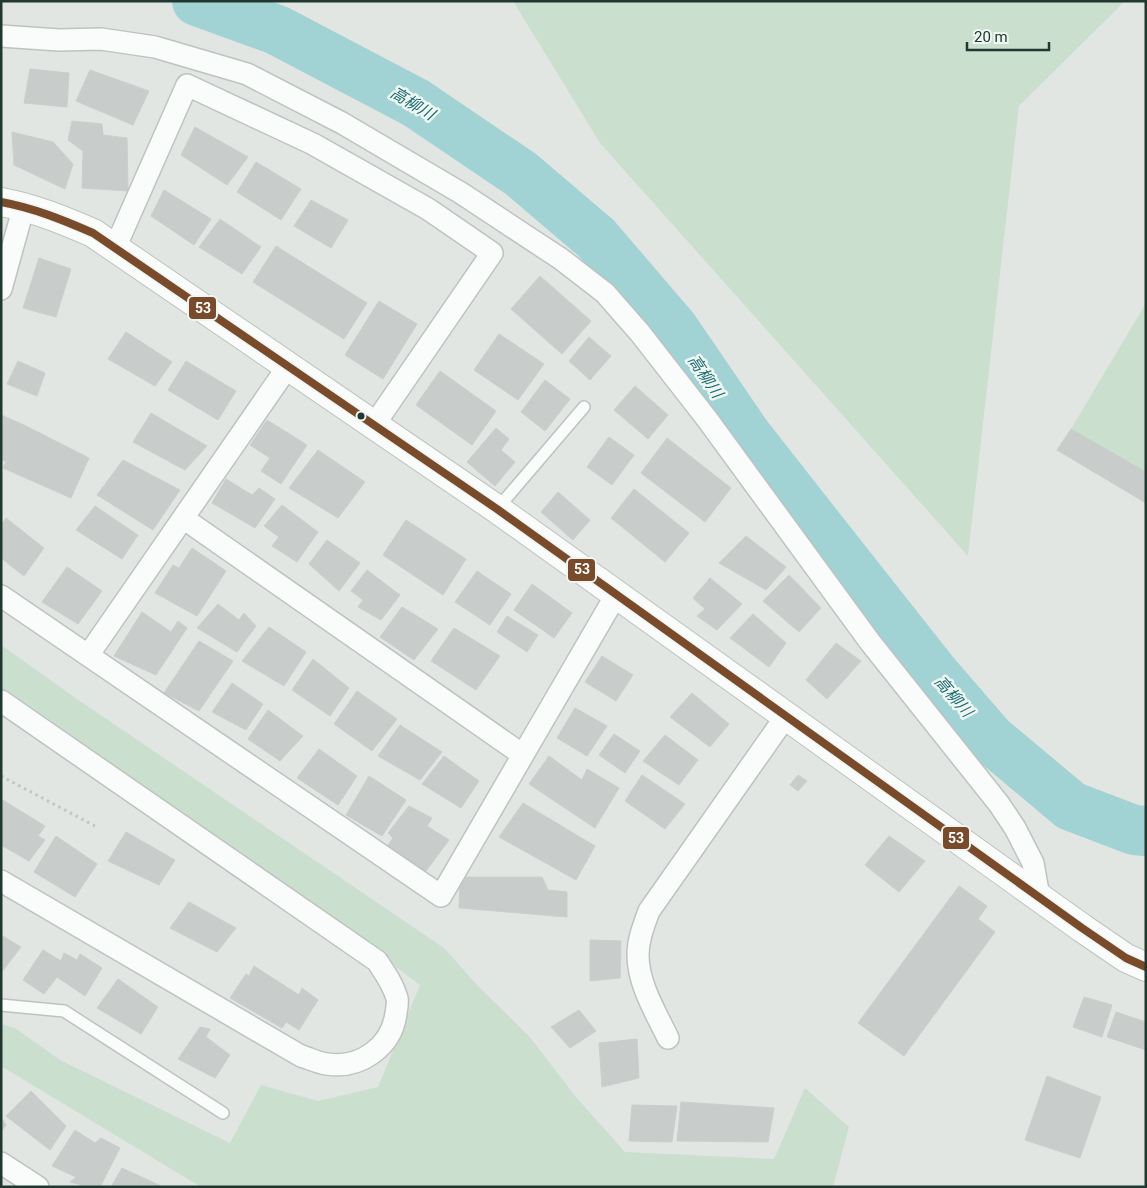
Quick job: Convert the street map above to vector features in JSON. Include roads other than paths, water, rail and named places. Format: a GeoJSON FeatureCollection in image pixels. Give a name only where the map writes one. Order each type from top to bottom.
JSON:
{"type":"FeatureCollection","features":[{"type":"Feature","properties":{"kind":"street"},"geometry":{"type":"LineString","coordinates":[[1,36],[60,40],[101,39],[155,47],[246,74],[342,123],[461,193],[560,259],[605,293],[640,333],[707,419],[870,642],[1000,804],[1033,863],[1039,897]]}},
{"type":"Feature","properties":{"kind":"street"},"geometry":{"type":"LineString","coordinates":[[114,248],[187,86],[313,144],[428,209],[492,253],[374,425]]}},
{"type":"Feature","properties":{"kind":"street"},"geometry":{"type":"LineString","coordinates":[[1,289],[12,204],[58,218],[93,234],[497,509],[1039,897],[1126,958],[1146,967]]}},
{"type":"Feature","properties":{"kind":"street"},"geometry":{"type":"LineString","coordinates":[[89,654],[288,365]]}},
{"type":"Feature","properties":{"kind":"street"},"geometry":{"type":"LineString","coordinates":[[183,518],[523,755]]}},
{"type":"Feature","properties":{"kind":"street"},"geometry":{"type":"LineString","coordinates":[[1,596],[89,654],[440,896],[616,595]]}},
{"type":"Feature","properties":{"kind":"street"},"geometry":{"type":"LineString","coordinates":[[1,701],[377,961],[390,980],[398,1000],[395,1021],[387,1039],[372,1055],[354,1063],[327,1064],[301,1056],[1,881]]}},
{"type":"Feature","properties":{"kind":"street"},"geometry":{"type":"LineString","coordinates":[[668,1038],[649,998],[638,956],[640,937],[649,911],[786,716]]}},
{"type":"Feature","properties":{"kind":"street"},"geometry":{"type":"LineString","coordinates":[[1,1163],[38,1187]]}},
{"type":"Feature","properties":{"kind":"lane"},"geometry":{"type":"LineString","coordinates":[[497,509],[584,407]]}},
{"type":"Feature","properties":{"kind":"lane"},"geometry":{"type":"LineString","coordinates":[[1,1005],[64,1012],[224,1114]]}},
{"type":"Feature","properties":{"kind":"waterway","name":"高柳川"},"geometry":{"type":"LineString","coordinates":[[197,1],[277,30],[416,103],[521,174],[596,238],[674,329],[747,436],[933,672],[991,739],[1071,806],[1134,830],[1146,831]]}}]}
